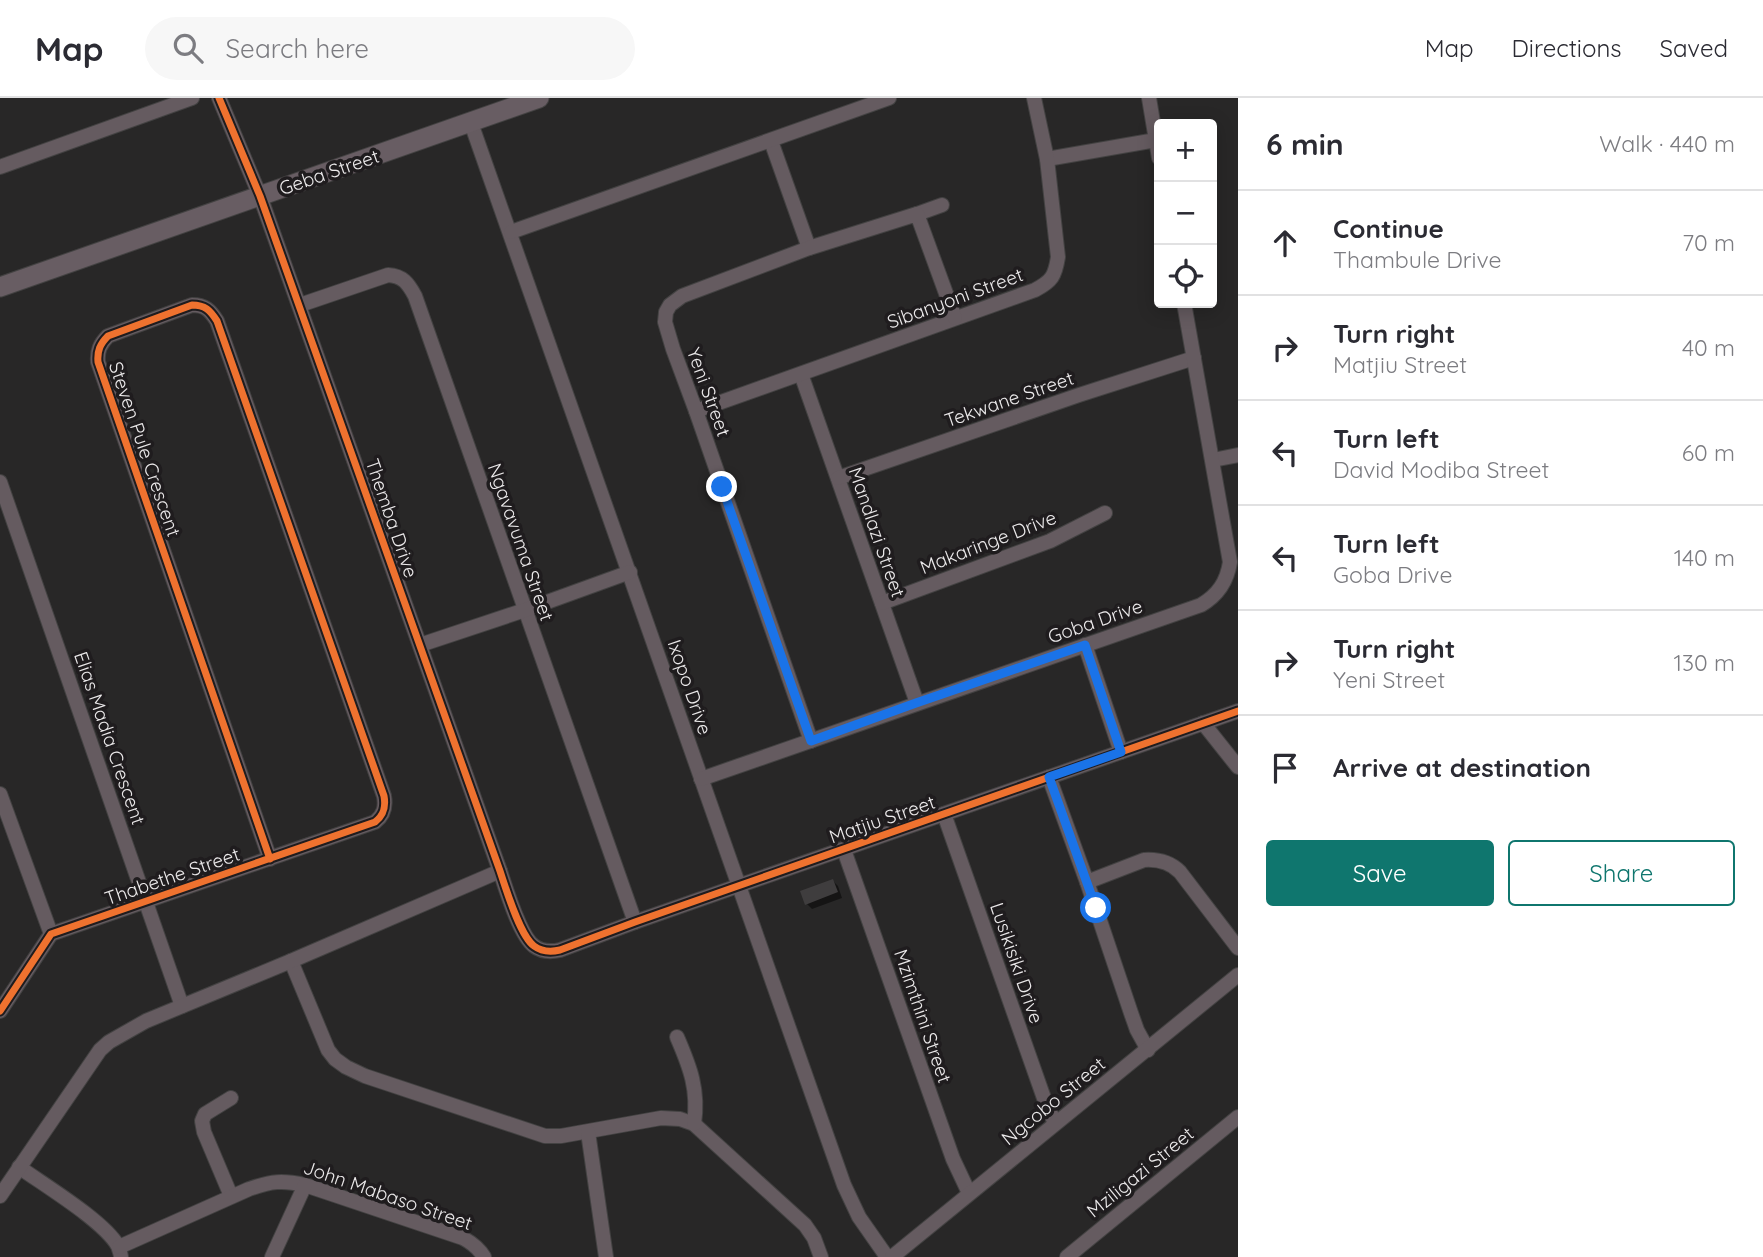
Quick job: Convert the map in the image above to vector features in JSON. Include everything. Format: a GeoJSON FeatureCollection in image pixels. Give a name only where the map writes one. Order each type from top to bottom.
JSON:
{"type":"FeatureCollection","features":[{"type":"Feature","properties":{"kind":"street"},"geometry":{"type":"LineString","coordinates":[[0,167],[192,98]]}},
{"type":"Feature","properties":{"kind":"street","name":"Themba Drive"},"geometry":{"type":"LineString","coordinates":[[219,98],[260,196],[300,305],[500,871],[525,936],[535,947]]}},
{"type":"Feature","properties":{"kind":"street","name":"Geba Street"},"geometry":{"type":"LineString","coordinates":[[0,287],[539,98]]}},
{"type":"Feature","properties":{"kind":"street"},"geometry":{"type":"LineString","coordinates":[[510,232],[889,98]]}},
{"type":"Feature","properties":{"kind":"street","name":"Sibanyoni Street"},"geometry":{"type":"LineString","coordinates":[[696,411],[1035,290],[1052,279],[1058,257],[1046,159],[1034,98]]}},
{"type":"Feature","properties":{"kind":"street"},"geometry":{"type":"LineString","coordinates":[[1149,98],[1154,128]]}},
{"type":"Feature","properties":{"kind":"street","name":"Ixopo Drive"},"geometry":{"type":"LineString","coordinates":[[471,123],[844,1185],[859,1217],[890,1257]]}},
{"type":"Feature","properties":{"kind":"street"},"geometry":{"type":"LineString","coordinates":[[1046,159],[1154,140]]}},
{"type":"Feature","properties":{"kind":"street"},"geometry":{"type":"LineString","coordinates":[[771,141],[809,248]]}},
{"type":"Feature","properties":{"kind":"street","name":"Yeni Street"},"geometry":{"type":"LineString","coordinates":[[811,741],[673,349],[665,322],[666,312],[670,305],[682,296],[809,248],[942,205]]}},
{"type":"Feature","properties":{"kind":"street"},"geometry":{"type":"LineString","coordinates":[[917,214],[955,318]]}},
{"type":"Feature","properties":{"kind":"street","name":"Ngavavuma Street"},"geometry":{"type":"LineString","coordinates":[[300,305],[388,275],[408,283],[415,296],[635,922]]}},
{"type":"Feature","properties":{"kind":"street","name":"Steven Pule Crescent"},"geometry":{"type":"LineString","coordinates":[[270,859],[102,374],[98,355],[108,337],[192,304],[200,305],[211,312],[222,334],[380,783],[385,809]]}},
{"type":"Feature","properties":{"kind":"street","name":"Goba Drive"},"geometry":{"type":"LineString","coordinates":[[701,779],[1201,605],[1212,598],[1228,575],[1230,562],[1185,308]]}},
{"type":"Feature","properties":{"kind":"street","name":"Tekwane Street"},"geometry":{"type":"LineString","coordinates":[[838,478],[1194,358]]}},
{"type":"Feature","properties":{"kind":"street","name":"Mandlazi Street"},"geometry":{"type":"LineString","coordinates":[[801,374],[916,703]]}},
{"type":"Feature","properties":{"kind":"street"},"geometry":{"type":"LineString","coordinates":[[1213,460],[1238,455]]}},
{"type":"Feature","properties":{"kind":"street","name":"Elias Madia Crescent"},"geometry":{"type":"LineString","coordinates":[[0,482],[182,1006]]}},
{"type":"Feature","properties":{"kind":"street","name":"Makaringe Drive"},"geometry":{"type":"LineString","coordinates":[[882,603],[1050,541],[1105,513]]}},
{"type":"Feature","properties":{"kind":"street"},"geometry":{"type":"LineString","coordinates":[[420,645],[629,572]]}},
{"type":"Feature","properties":{"kind":"street"},"geometry":{"type":"LineString","coordinates":[[1085,645],[1121,752]]}},
{"type":"Feature","properties":{"kind":"street","name":"Matjiu Street"},"geometry":{"type":"LineString","coordinates":[[535,947],[550,951],[560,950],[1238,710]]}},
{"type":"Feature","properties":{"kind":"street"},"geometry":{"type":"LineString","coordinates":[[1203,723],[1238,767]]}},
{"type":"Feature","properties":{"kind":"street"},"geometry":{"type":"LineString","coordinates":[[1049,777],[1137,1030],[1148,1050]]}},
{"type":"Feature","properties":{"kind":"street"},"geometry":{"type":"LineString","coordinates":[[0,794],[51,934],[2,1003]]}},
{"type":"Feature","properties":{"kind":"street","name":"Thabethe Street"},"geometry":{"type":"LineString","coordinates":[[51,934],[374,822],[385,809]]}},
{"type":"Feature","properties":{"kind":"street","name":"Lusikisiki Drive"},"geometry":{"type":"LineString","coordinates":[[944,814],[1055,1123]]}},
{"type":"Feature","properties":{"kind":"street","name":"Mzimthini Street"},"geometry":{"type":"LineString","coordinates":[[844,849],[953,1159],[969,1193]]}},
{"type":"Feature","properties":{"kind":"street"},"geometry":{"type":"LineString","coordinates":[[1087,882],[1144,860],[1168,863],[1180,873],[1238,948]]}},
{"type":"Feature","properties":{"kind":"street"},"geometry":{"type":"LineString","coordinates":[[0,1196],[100,1050],[109,1042],[146,1021],[500,871]]}},
{"type":"Feature","properties":{"kind":"street"},"geometry":{"type":"LineString","coordinates":[[291,961],[328,1050],[346,1067],[545,1136],[588,1132],[661,1118],[680,1119],[694,1124],[799,1219],[814,1238],[821,1257]]}},
{"type":"Feature","properties":{"kind":"street","name":"Ngcobo Street"},"geometry":{"type":"LineString","coordinates":[[890,1257],[1238,975]]}},
{"type":"Feature","properties":{"kind":"street"},"geometry":{"type":"LineString","coordinates":[[677,1037],[695,1088],[697,1107],[694,1124]]}},
{"type":"Feature","properties":{"kind":"street"},"geometry":{"type":"LineString","coordinates":[[230,1098],[205,1114],[202,1121],[204,1132],[232,1196]]}},
{"type":"Feature","properties":{"kind":"street","name":"Mziligazi Street"},"geometry":{"type":"LineString","coordinates":[[1067,1257],[1238,1117]]}},
{"type":"Feature","properties":{"kind":"street"},"geometry":{"type":"LineString","coordinates":[[588,1132],[606,1257]]}},
{"type":"Feature","properties":{"kind":"street"},"geometry":{"type":"LineString","coordinates":[[19,1167],[83,1213],[110,1237],[120,1252]]}},
{"type":"Feature","properties":{"kind":"street","name":"John Mabaso Street"},"geometry":{"type":"LineString","coordinates":[[120,1252],[232,1196],[269,1182],[283,1181],[305,1185],[463,1238],[481,1250],[484,1257]]}},
{"type":"Feature","properties":{"kind":"street"},"geometry":{"type":"LineString","coordinates":[[272,1257],[305,1185]]}},
{"type":"Feature","properties":{"kind":"building"},"geometry":{"type":"Polygon","coordinates":[[[833,879],[838,892],[805,905],[800,891],[833,879]]]}},
{"type":"Feature","properties":{"kind":"cycle path"},"geometry":{"type":"LineString","coordinates":[[219,98],[260,196],[514,912],[529,941],[537,948],[547,951],[560,950],[1238,711]]}},
{"type":"Feature","properties":{"kind":"cycle path"},"geometry":{"type":"LineString","coordinates":[[0,1011],[51,934],[375,822],[384,810],[384,796],[217,321],[207,309],[192,305],[108,336],[100,348],[98,362],[270,859]]}},
{"type":"Feature","properties":{"kind":"route"},"geometry":{"type":"LineString","coordinates":[[722,487],[811,741],[1085,645],[1121,752],[1049,777],[1096,908]]}}]}
